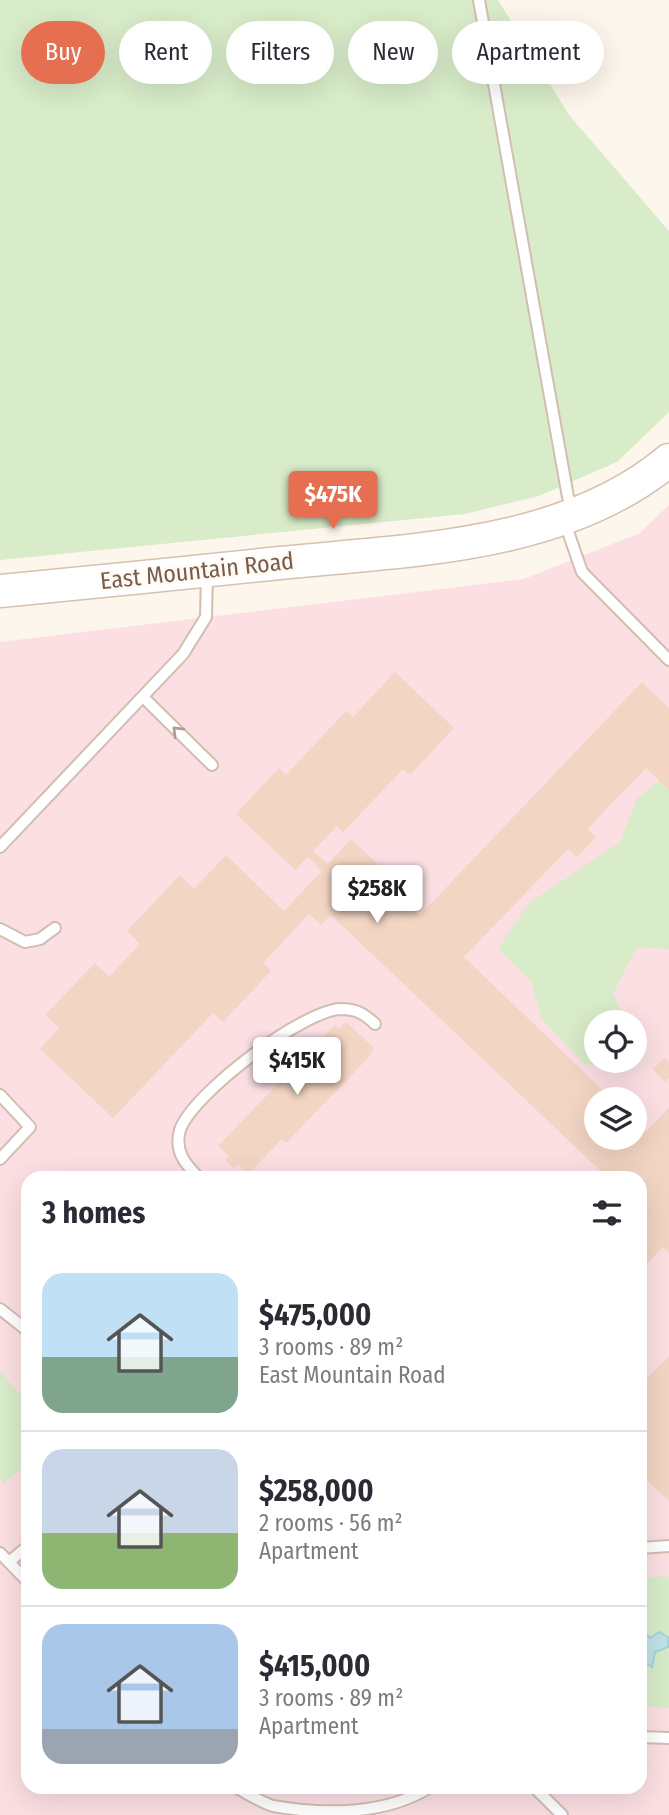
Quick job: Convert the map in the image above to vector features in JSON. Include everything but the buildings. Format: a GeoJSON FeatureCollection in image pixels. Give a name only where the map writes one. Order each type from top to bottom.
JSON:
{"type":"FeatureCollection","features":[{"type":"Feature","properties":{"kind":"street","name":"East Mountain Road"},"geometry":{"type":"LineString","coordinates":[[0,591],[460,542],[506,534],[569,516],[638,484],[669,460]]}},
{"type":"Feature","properties":{"kind":"lane"},"geometry":{"type":"LineString","coordinates":[[479,0],[568,497],[569,516],[582,572],[669,660]]}},
{"type":"Feature","properties":{"kind":"lane"},"geometry":{"type":"LineString","coordinates":[[0,847],[143,697],[197,636],[206,617],[207,570]]}},
{"type":"Feature","properties":{"kind":"lane"},"geometry":{"type":"LineString","coordinates":[[143,697],[212,765]]}},
{"type":"Feature","properties":{"kind":"lane"},"geometry":{"type":"LineString","coordinates":[[0,929],[25,943],[40,939],[55,928]]}},
{"type":"Feature","properties":{"kind":"lane"},"geometry":{"type":"LineString","coordinates":[[192,1171],[180,1152],[181,1128],[205,1098],[249,1057],[276,1036],[340,1009],[364,1013],[375,1024]]}},
{"type":"Feature","properties":{"kind":"lane"},"geometry":{"type":"LineString","coordinates":[[0,1094],[30,1127],[0,1159]]}},
{"type":"Feature","properties":{"kind":"lane"},"geometry":{"type":"LineString","coordinates":[[0,1309],[21,1326]]}},
{"type":"Feature","properties":{"kind":"lane"},"geometry":{"type":"LineString","coordinates":[[647,1548],[669,1546]]}},
{"type":"Feature","properties":{"kind":"lane"},"geometry":{"type":"LineString","coordinates":[[9,1562],[21,1552]]}},
{"type":"Feature","properties":{"kind":"lane"},"geometry":{"type":"LineString","coordinates":[[0,1553],[21,1575]]}},
{"type":"Feature","properties":{"kind":"lane"},"geometry":{"type":"LineString","coordinates":[[647,1737],[669,1738]]}},
{"type":"Feature","properties":{"kind":"lane"},"geometry":{"type":"LineString","coordinates":[[248,1794],[270,1805],[299,1814],[327,1815],[364,1813],[393,1806],[416,1794]]}},
{"type":"Feature","properties":{"kind":"lane"},"geometry":{"type":"LineString","coordinates":[[541,1794],[562,1815]]}},
{"type":"Feature","properties":{"kind":"shaded area"},"geometry":{"type":"Polygon","coordinates":[[[669,505],[669,1815],[0,1815],[0,642],[524,579],[640,533],[669,505]]]}},
{"type":"Feature","properties":{"kind":"green space"},"geometry":{"type":"Polygon","coordinates":[[[0,0],[498,0],[511,21],[452,21],[452,84],[550,84],[569,115],[669,231],[669,412],[617,462],[539,496],[465,514],[0,560],[0,0]]]}},
{"type":"Feature","properties":{"kind":"green space"},"geometry":{"type":"Polygon","coordinates":[[[669,774],[669,949],[637,947],[613,994],[621,1010],[584,1010],[583,1063],[541,1018],[532,983],[498,949],[528,904],[619,843],[638,797],[669,774]]]}},
{"type":"Feature","properties":{"kind":"green space"},"geometry":{"type":"Polygon","coordinates":[[[0,1371],[21,1395],[21,1468],[4,1483],[0,1478],[0,1371]]]}},
{"type":"Feature","properties":{"kind":"green space"},"geometry":{"type":"Polygon","coordinates":[[[669,1577],[669,1708],[647,1706],[647,1578],[669,1577]]]}},
{"type":"Feature","properties":{"kind":"water"},"geometry":{"type":"Polygon","coordinates":[[[659,1632],[668,1637],[668,1647],[655,1652],[652,1667],[647,1664],[647,1635],[650,1638],[659,1632]]]}}]}
